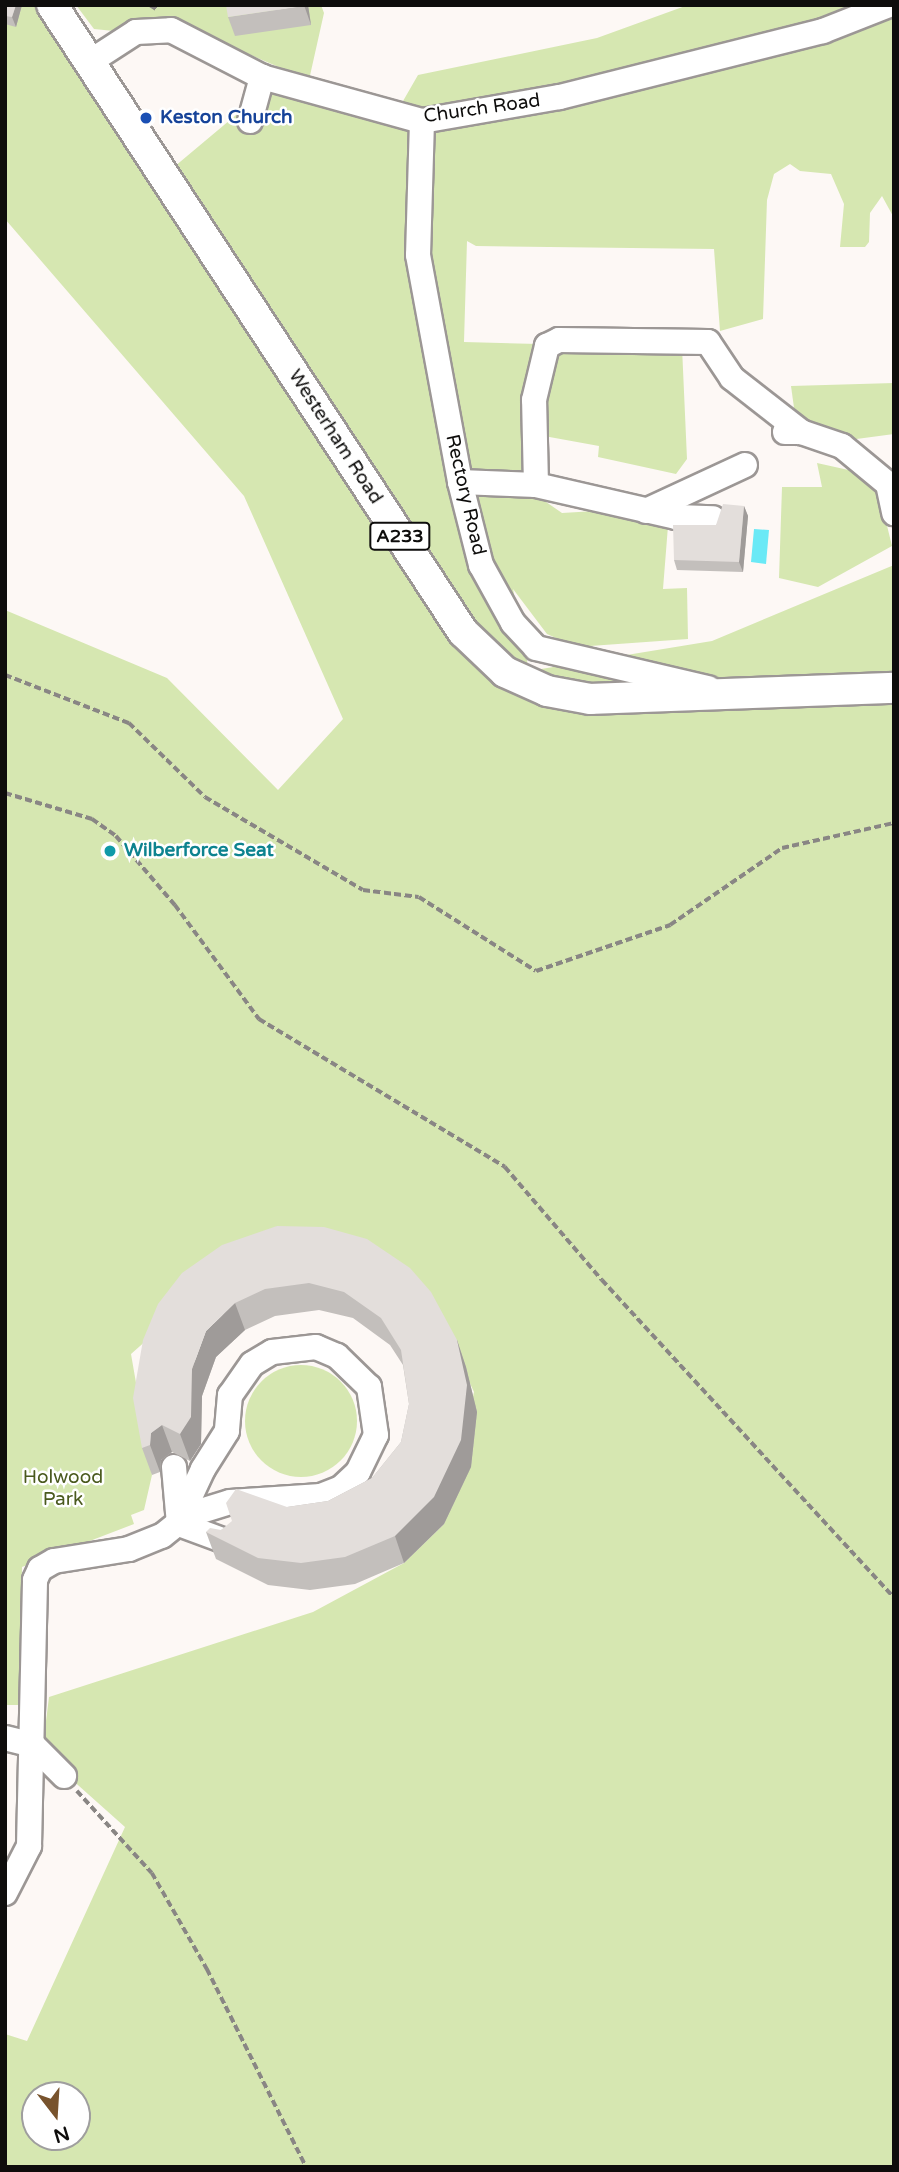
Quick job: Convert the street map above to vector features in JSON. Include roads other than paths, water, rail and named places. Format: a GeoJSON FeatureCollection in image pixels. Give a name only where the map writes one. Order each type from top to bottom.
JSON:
{"type":"FeatureCollection","features":[{"type":"Feature","properties":{"kind":"main road","name":"Westerham Road"},"geometry":{"type":"LineString","coordinates":[[52,5],[471,640],[505,672],[547,691],[590,699],[738,696],[894,688]]}},
{"type":"Feature","properties":{"kind":"street","name":"Church Road"},"geometry":{"type":"LineString","coordinates":[[88,63],[136,32],[171,30],[262,77],[422,121],[560,97],[823,31],[889,5]]}},
{"type":"Feature","properties":{"kind":"street"},"geometry":{"type":"LineString","coordinates":[[250,121],[262,77]]}},
{"type":"Feature","properties":{"kind":"street","name":"Rectory Road"},"geometry":{"type":"LineString","coordinates":[[422,121],[418,255],[460,482],[481,565],[513,623],[536,648],[738,696]]}},
{"type":"Feature","properties":{"kind":"street"},"geometry":{"type":"LineString","coordinates":[[536,485],[534,400],[547,346],[559,340],[708,342],[732,378],[789,432],[842,446],[888,484],[894,513]]}},
{"type":"Feature","properties":{"kind":"street"},"geometry":{"type":"LineString","coordinates":[[646,511],[745,465]]}},
{"type":"Feature","properties":{"kind":"street"},"geometry":{"type":"LineString","coordinates":[[460,482],[536,485],[646,511],[713,518]]}},
{"type":"Feature","properties":{"kind":"street"},"geometry":{"type":"LineString","coordinates":[[5,1893],[29,1846],[35,1580],[40,1569],[54,1561],[129,1549],[183,1520],[255,1497],[321,1496],[341,1488],[358,1472],[376,1435],[369,1387],[337,1356],[316,1347],[272,1352],[252,1364],[230,1395],[227,1431],[199,1478],[183,1520]]}},
{"type":"Feature","properties":{"kind":"street"},"geometry":{"type":"LineString","coordinates":[[174,1467],[183,1520]]}},
{"type":"Feature","properties":{"kind":"street"},"geometry":{"type":"LineString","coordinates":[[183,1520],[228,1542]]}},
{"type":"Feature","properties":{"kind":"street"},"geometry":{"type":"LineString","coordinates":[[5,1738],[33,1745],[64,1776]]}},
{"type":"Feature","properties":{"kind":"water"},"geometry":{"type":"Polygon","coordinates":[[[754,529],[769,530],[766,564],[751,562],[754,529]]]}},
{"type":"Feature","properties":{"kind":"place","name":"Keston Church"},"geometry":{"type":"Point","coordinates":[146,118]}},
{"type":"Feature","properties":{"kind":"place","name":"Wilberforce Seat"},"geometry":{"type":"Point","coordinates":[110,851]}},
{"type":"Feature","properties":{"kind":"park label","name":"Holwood Park"},"geometry":{"type":"Point","coordinates":[63,1489]}}]}
